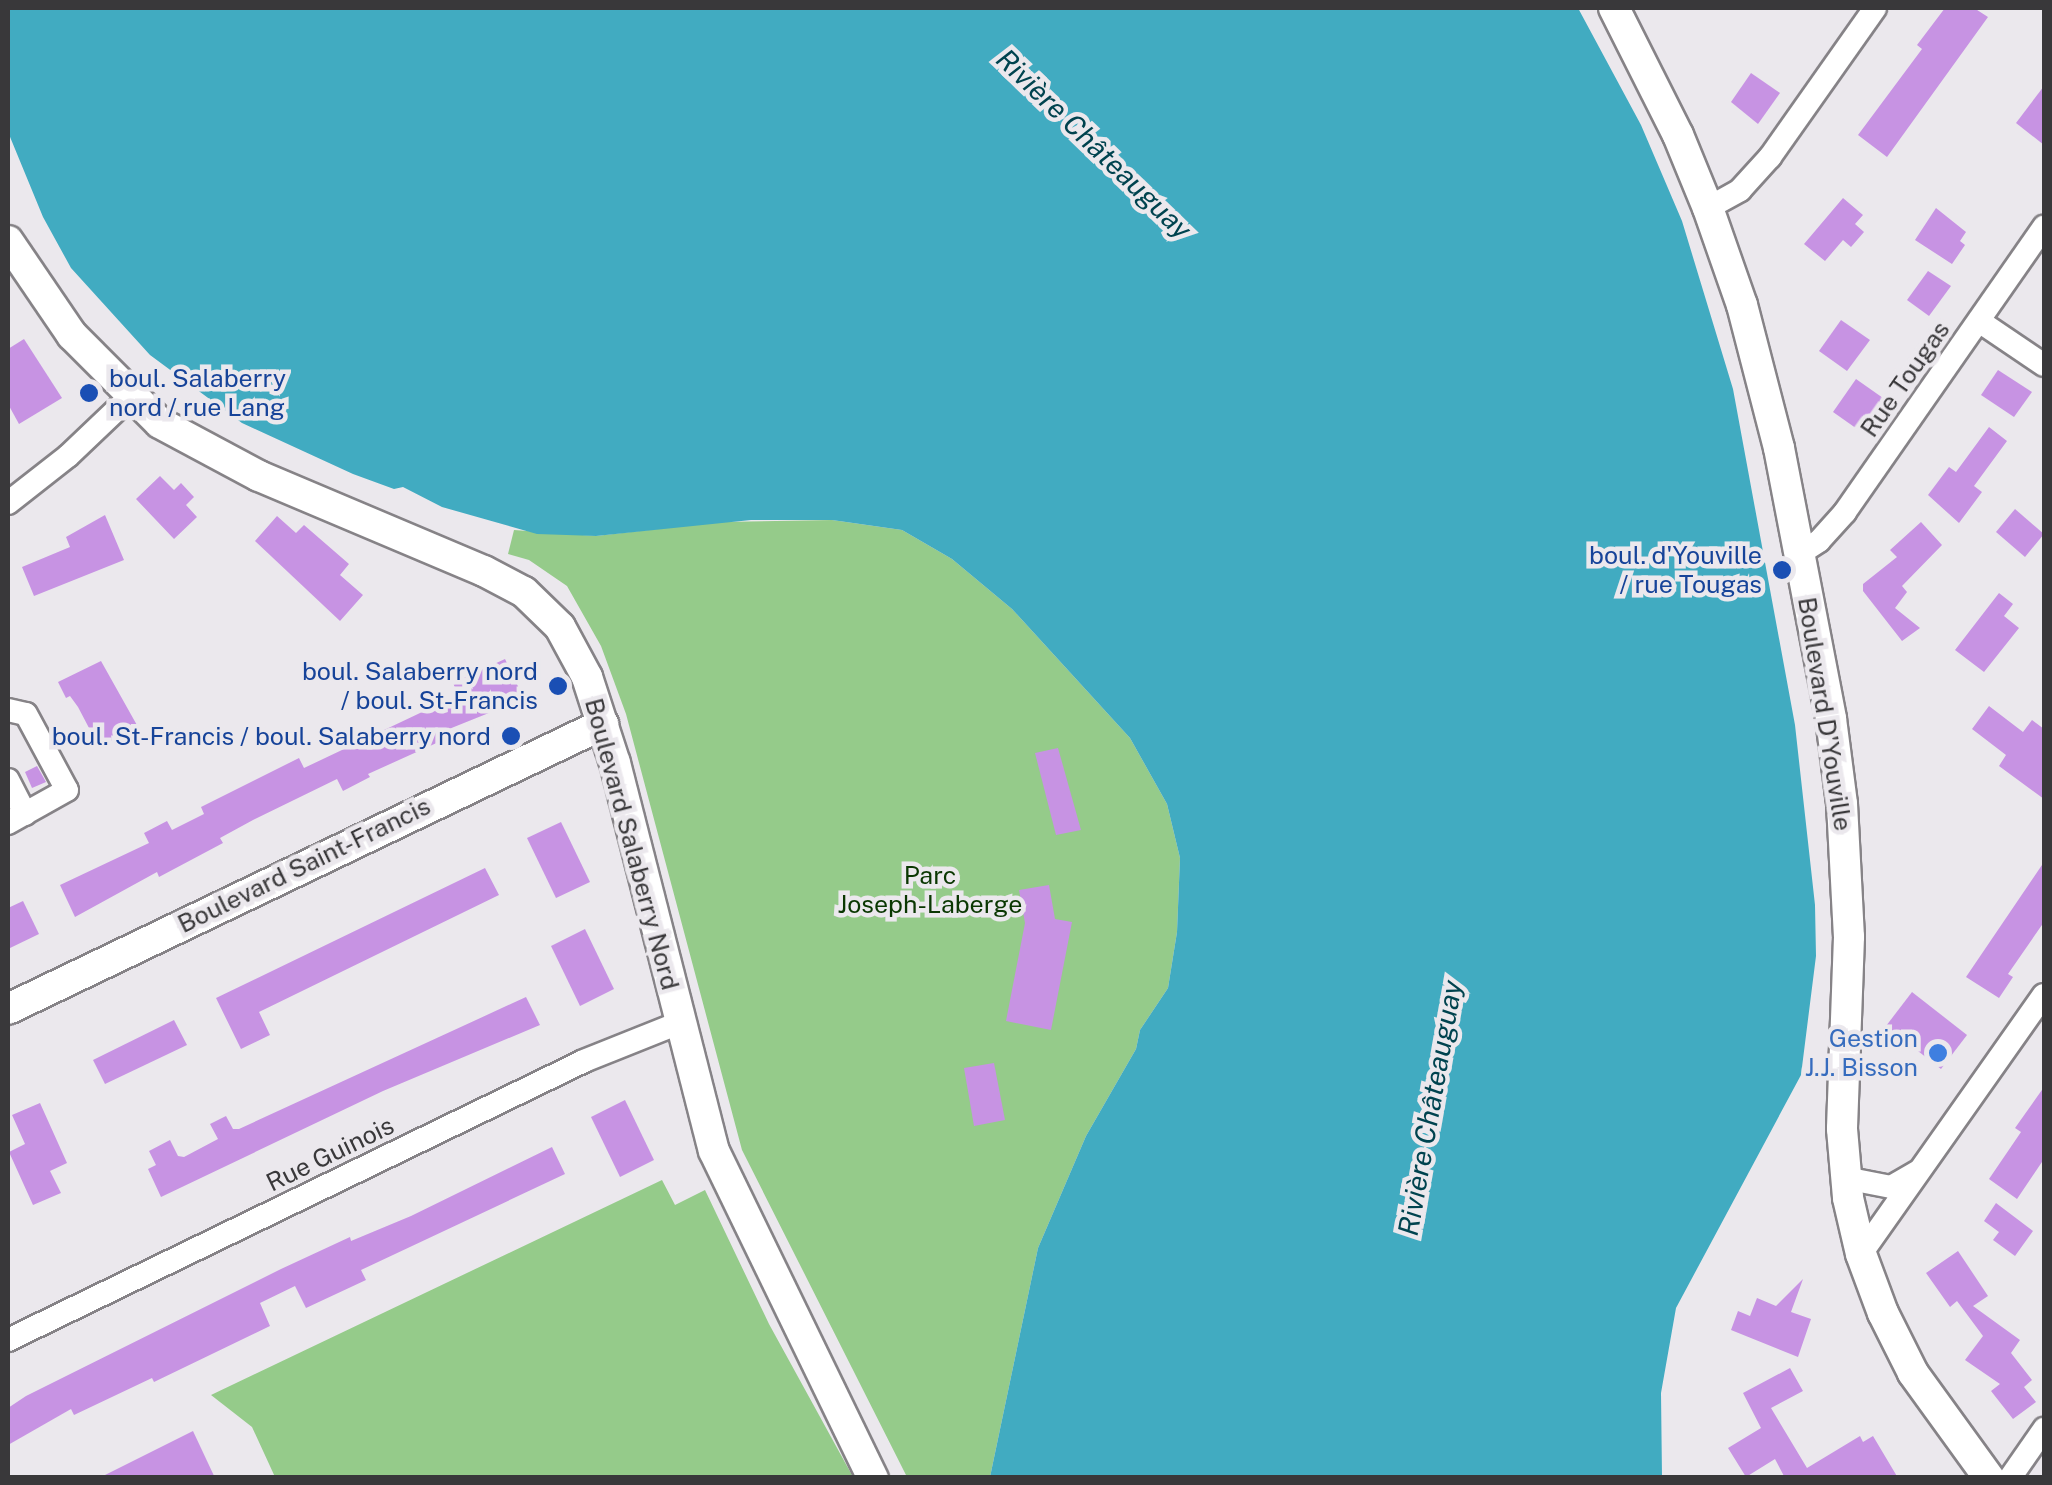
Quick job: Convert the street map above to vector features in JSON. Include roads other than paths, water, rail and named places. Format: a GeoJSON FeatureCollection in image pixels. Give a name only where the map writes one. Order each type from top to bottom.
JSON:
{"type":"FeatureCollection","features":[{"type":"Feature","properties":{"kind":"street","name":"Boulevard D'Youville"},"geometry":{"type":"LineString","coordinates":[[1614,8],[1678,135],[1708,208],[1760,368],[1799,554],[1836,747],[1849,877],[1842,1114],[1845,1178],[1860,1254],[1883,1314],[1913,1372],[1989,1478]]}},
{"type":"Feature","properties":{"kind":"street"},"geometry":{"type":"LineString","coordinates":[[1708,208],[1740,190],[1770,157],[1875,8]]}},
{"type":"Feature","properties":{"kind":"street","name":"Rue Tougas"},"geometry":{"type":"LineString","coordinates":[[1799,554],[1819,541],[1845,512],[2044,226]]}},
{"type":"Feature","properties":{"kind":"street","name":"Boulevard Salaberry Nord"},"geometry":{"type":"LineString","coordinates":[[8,241],[55,313],[130,397],[175,433],[227,461],[459,559],[524,592],[569,640],[603,724],[704,1120],[725,1177],[874,1478]]}},
{"type":"Feature","properties":{"kind":"street"},"geometry":{"type":"LineString","coordinates":[[1979,321],[2044,366]]}},
{"type":"Feature","properties":{"kind":"street"},"geometry":{"type":"LineString","coordinates":[[8,502],[68,456],[130,397]]}},
{"type":"Feature","properties":{"kind":"street"},"geometry":{"type":"LineString","coordinates":[[8,710],[26,714],[66,790],[16,819],[8,780]]}},
{"type":"Feature","properties":{"kind":"street","name":"Boulevard Saint-Francis"},"geometry":{"type":"LineString","coordinates":[[8,1010],[603,724]]}},
{"type":"Feature","properties":{"kind":"street"},"geometry":{"type":"LineString","coordinates":[[1860,1254],[2044,995]]}},
{"type":"Feature","properties":{"kind":"street","name":"Rue Guinois"},"geometry":{"type":"LineString","coordinates":[[8,1340],[584,1061],[679,1023]]}},
{"type":"Feature","properties":{"kind":"street"},"geometry":{"type":"LineString","coordinates":[[1845,1178],[1891,1187],[1926,1166]]}},
{"type":"Feature","properties":{"kind":"street"},"geometry":{"type":"LineString","coordinates":[[2010,1478],[2044,1429]]}},
{"type":"Feature","properties":{"kind":"water","name":"Rivière Châteauguay"},"geometry":{"type":"Polygon","coordinates":[[[8,8],[1578,8],[1641,125],[1682,221],[1733,389],[1795,725],[1815,905],[1816,956],[1801,1075],[1676,1308],[1661,1393],[1662,1477],[990,1477],[1038,1248],[1086,1136],[1136,1049],[1140,1030],[1168,988],[1177,932],[1180,858],[1167,804],[1130,738],[1012,609],[952,559],[902,530],[832,520],[751,520],[596,536],[537,534],[442,507],[403,487],[394,489],[353,474],[242,423],[150,355],[71,268],[43,217],[8,132],[8,8]]]}},
{"type":"Feature","properties":{"kind":"place","name":"boul. Salaberry nord / rue Lang"},"geometry":{"type":"Point","coordinates":[89,393]}},
{"type":"Feature","properties":{"kind":"place","name":"boul. d'Youville / rue Tougas"},"geometry":{"type":"Point","coordinates":[1782,570]}},
{"type":"Feature","properties":{"kind":"place","name":"boul. Salaberry nord / boul. St-Francis"},"geometry":{"type":"Point","coordinates":[558,686]}},
{"type":"Feature","properties":{"kind":"place","name":"boul. St-Francis / boul. Salaberry nord"},"geometry":{"type":"Point","coordinates":[511,736]}},
{"type":"Feature","properties":{"kind":"place","name":"Gestion J.J. Bisson"},"geometry":{"type":"Point","coordinates":[1938,1053]}},
{"type":"Feature","properties":{"kind":"park label","name":"Parc Joseph-Laberge"},"geometry":{"type":"Point","coordinates":[930,890]}}]}
